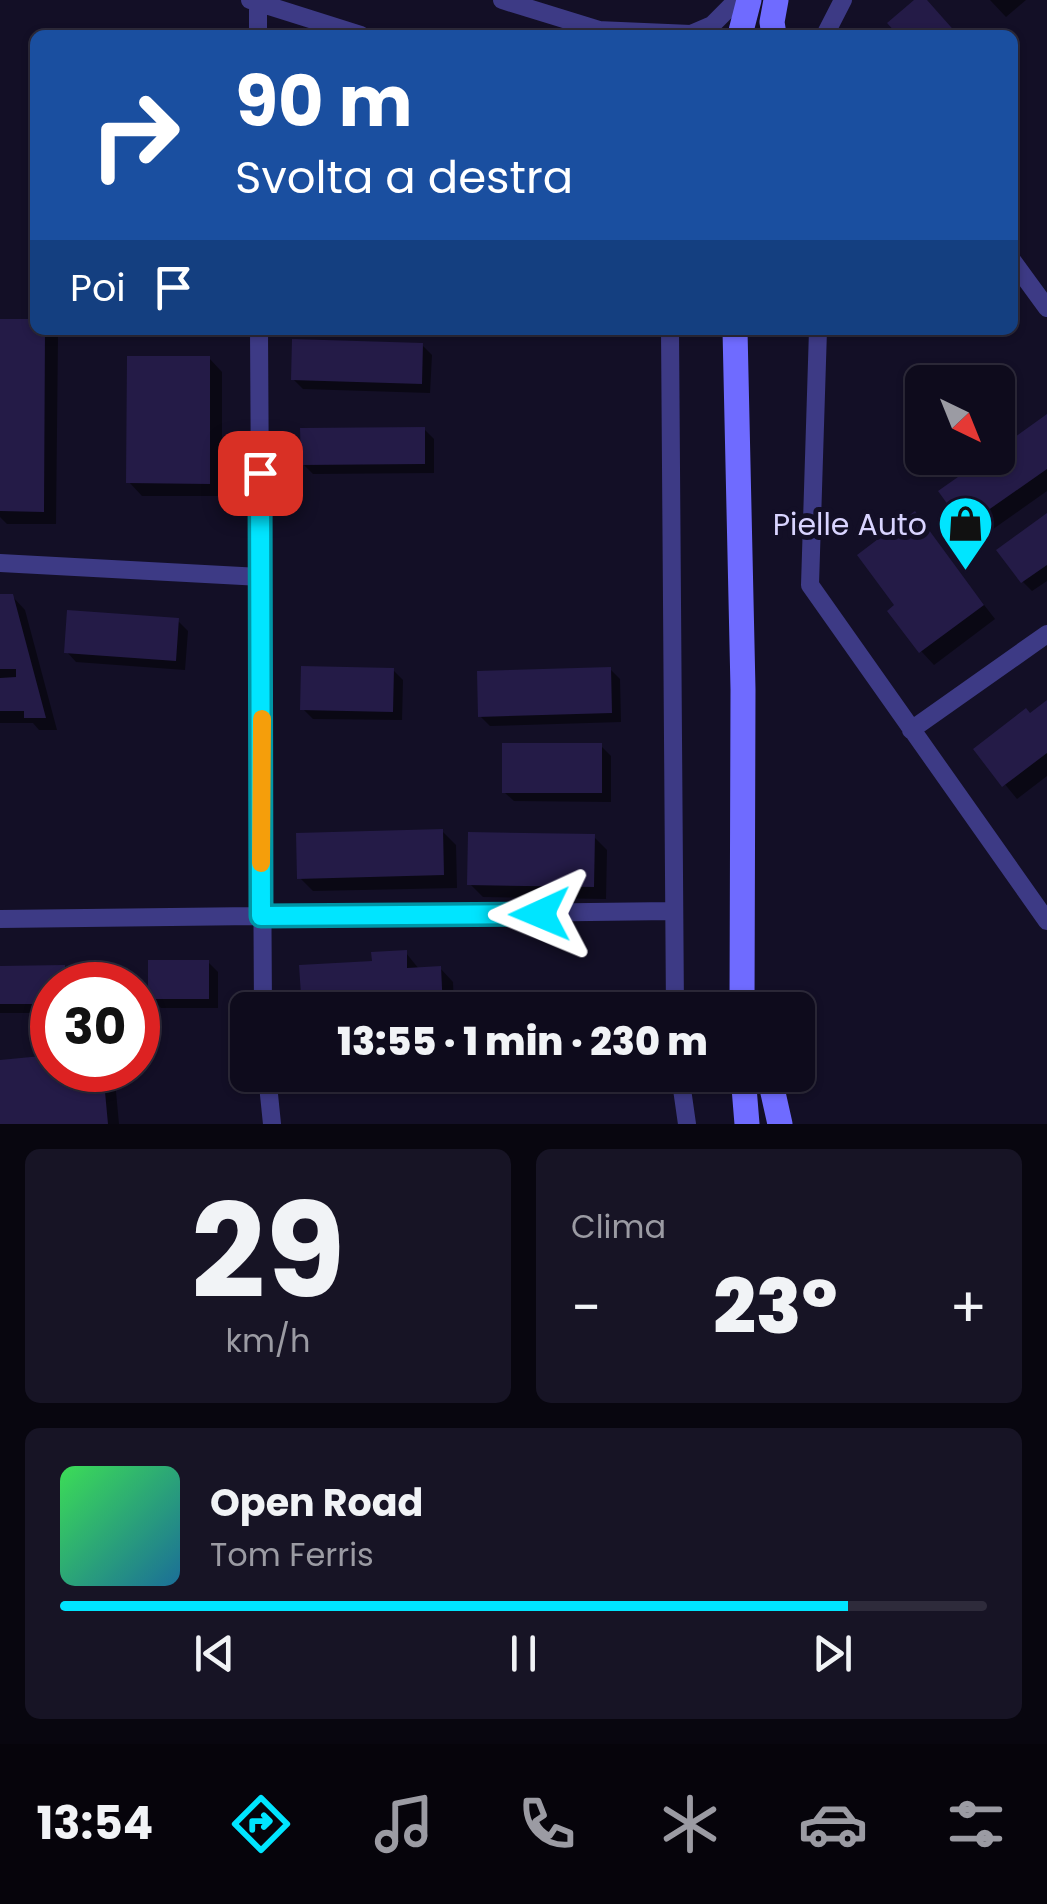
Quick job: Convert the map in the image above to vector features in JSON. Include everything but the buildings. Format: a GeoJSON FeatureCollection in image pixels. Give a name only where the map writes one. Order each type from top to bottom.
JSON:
{"type":"FeatureCollection","features":[{"type":"Feature","properties":{"kind":"main road"},"geometry":{"type":"LineString","coordinates":[[741,30],[750,0]]}},
{"type":"Feature","properties":{"kind":"main road"},"geometry":{"type":"LineString","coordinates":[[773,30],[776,0]]}},
{"type":"Feature","properties":{"kind":"main road"},"geometry":{"type":"LineString","coordinates":[[738,335],[742,992]]}},
{"type":"Feature","properties":{"kind":"main road"},"geometry":{"type":"LineString","coordinates":[[741,966],[749,992]]}},
{"type":"Feature","properties":{"kind":"main road"},"geometry":{"type":"LineString","coordinates":[[744,1092],[747,1124]]}},
{"type":"Feature","properties":{"kind":"main road"},"geometry":{"type":"LineString","coordinates":[[773,1092],[780,1124]]}},
{"type":"Feature","properties":{"kind":"street"},"geometry":{"type":"LineString","coordinates":[[502,0],[595,30]]}},
{"type":"Feature","properties":{"kind":"street"},"geometry":{"type":"LineString","coordinates":[[700,30],[712,25],[736,0]]}},
{"type":"Feature","properties":{"kind":"street"},"geometry":{"type":"LineString","coordinates":[[828,30],[844,0]]}},
{"type":"Feature","properties":{"kind":"street"},"geometry":{"type":"LineString","coordinates":[[838,30],[844,0]]}},
{"type":"Feature","properties":{"kind":"street"},"geometry":{"type":"LineString","coordinates":[[258,30],[255,1],[345,30]]}},
{"type":"Feature","properties":{"kind":"street"},"geometry":{"type":"LineString","coordinates":[[1018,268],[1047,308]]}},
{"type":"Feature","properties":{"kind":"street"},"geometry":{"type":"LineString","coordinates":[[259,335],[263,992]]}},
{"type":"Feature","properties":{"kind":"street"},"geometry":{"type":"LineString","coordinates":[[670,335],[674,992]]}},
{"type":"Feature","properties":{"kind":"street"},"geometry":{"type":"LineString","coordinates":[[818,335],[810,585],[1047,922]]}},
{"type":"Feature","properties":{"kind":"street"},"geometry":{"type":"LineString","coordinates":[[0,563],[262,577]]}},
{"type":"Feature","properties":{"kind":"street"},"geometry":{"type":"LineString","coordinates":[[911,730],[1047,634]]}},
{"type":"Feature","properties":{"kind":"street"},"geometry":{"type":"LineString","coordinates":[[0,919],[672,911]]}},
{"type":"Feature","properties":{"kind":"street"},"geometry":{"type":"LineString","coordinates":[[269,1092],[272,1124]]}},
{"type":"Feature","properties":{"kind":"street"},"geometry":{"type":"LineString","coordinates":[[683,1092],[688,1124]]}},
{"type":"Feature","properties":{"kind":"slow traffic"},"geometry":{"type":"LineString","coordinates":[[261,863],[262,719]]}},
{"type":"Feature","properties":{"kind":"place","name":"Pielle Auto"},"geometry":{"type":"Point","coordinates":[966,573]}},
{"type":"Feature","properties":{"kind":"route"},"geometry":{"type":"LineString","coordinates":[[260,473],[261,916],[540,914]]}}]}
